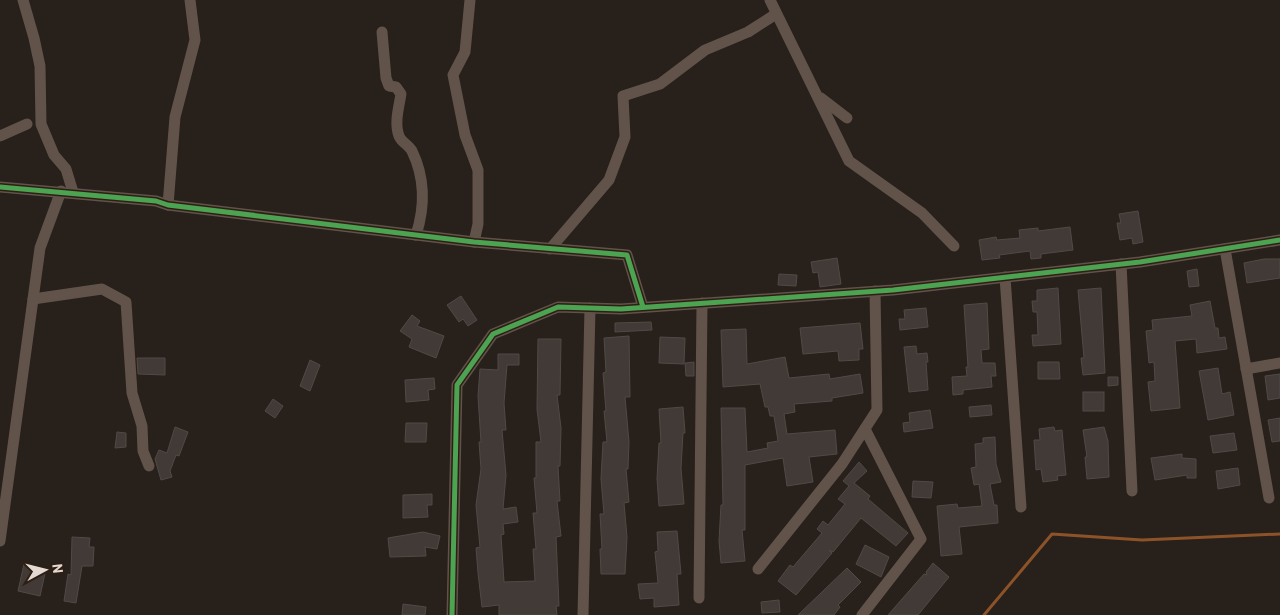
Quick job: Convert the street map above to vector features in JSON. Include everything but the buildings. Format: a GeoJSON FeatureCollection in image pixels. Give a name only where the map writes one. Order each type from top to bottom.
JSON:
{"type":"FeatureCollection","features":[{"type":"Feature","properties":{"kind":"street"},"geometry":{"type":"LineString","coordinates":[[23,0],[40,66],[42,124],[54,155],[66,168],[73,192]]}},
{"type":"Feature","properties":{"kind":"street"},"geometry":{"type":"LineString","coordinates":[[168,205],[175,116],[195,40],[190,0]]}},
{"type":"Feature","properties":{"kind":"street"},"geometry":{"type":"LineString","coordinates":[[470,0],[465,52],[453,75],[465,135],[478,170],[478,224],[474,242]]}},
{"type":"Feature","properties":{"kind":"street"},"geometry":{"type":"LineString","coordinates":[[770,0],[820,97],[849,161],[922,213],[954,246]]}},
{"type":"Feature","properties":{"kind":"street"},"geometry":{"type":"LineString","coordinates":[[550,249],[609,180],[625,137],[624,96],[660,84],[678,73],[704,50],[748,32],[776,14]]}},
{"type":"Feature","properties":{"kind":"street"},"geometry":{"type":"LineString","coordinates":[[382,32],[386,78],[389,86],[396,87],[401,94],[397,121],[399,138],[410,148],[420,168],[423,213],[416,235]]}},
{"type":"Feature","properties":{"kind":"street"},"geometry":{"type":"LineString","coordinates":[[820,97],[847,118]]}},
{"type":"Feature","properties":{"kind":"street"},"geometry":{"type":"LineString","coordinates":[[0,136],[27,124]]}},
{"type":"Feature","properties":{"kind":"street"},"geometry":{"type":"LineString","coordinates":[[0,187],[73,192],[156,201],[168,205],[474,242],[627,255],[643,307]]}},
{"type":"Feature","properties":{"kind":"street"},"geometry":{"type":"LineString","coordinates":[[0,541],[40,248],[60,191]]}},
{"type":"Feature","properties":{"kind":"street"},"geometry":{"type":"LineString","coordinates":[[452,615],[457,385],[493,334],[558,307],[643,307],[875,291],[1121,264],[1280,240]]}},
{"type":"Feature","properties":{"kind":"street"},"geometry":{"type":"LineString","coordinates":[[1225,249],[1268,498]]}},
{"type":"Feature","properties":{"kind":"street"},"geometry":{"type":"LineString","coordinates":[[1121,264],[1132,491]]}},
{"type":"Feature","properties":{"kind":"street"},"geometry":{"type":"LineString","coordinates":[[1005,277],[1021,507]]}},
{"type":"Feature","properties":{"kind":"street"},"geometry":{"type":"LineString","coordinates":[[33,300],[102,288],[126,302],[132,394],[142,426],[143,451],[149,466]]}},
{"type":"Feature","properties":{"kind":"street"},"geometry":{"type":"LineString","coordinates":[[758,569],[842,464],[877,410],[875,291]]}},
{"type":"Feature","properties":{"kind":"street"},"geometry":{"type":"LineString","coordinates":[[699,598],[702,303]]}},
{"type":"Feature","properties":{"kind":"street"},"geometry":{"type":"LineString","coordinates":[[583,615],[590,308]]}},
{"type":"Feature","properties":{"kind":"street"},"geometry":{"type":"LineString","coordinates":[[1246,369],[1280,363]]}},
{"type":"Feature","properties":{"kind":"street"},"geometry":{"type":"LineString","coordinates":[[862,615],[921,539],[864,429]]}},
{"type":"Feature","properties":{"kind":"waterway"},"geometry":{"type":"LineString","coordinates":[[984,615],[1052,534],[1142,540],[1280,534]]}},
{"type":"Feature","properties":{"kind":"cycle path"},"geometry":{"type":"LineString","coordinates":[[0,187],[156,201],[168,205],[474,242],[627,255],[643,307]]}},
{"type":"Feature","properties":{"kind":"cycle path"},"geometry":{"type":"LineString","coordinates":[[452,615],[457,385],[493,334],[558,307],[621,309],[893,290],[1140,262],[1280,240]]}}]}
